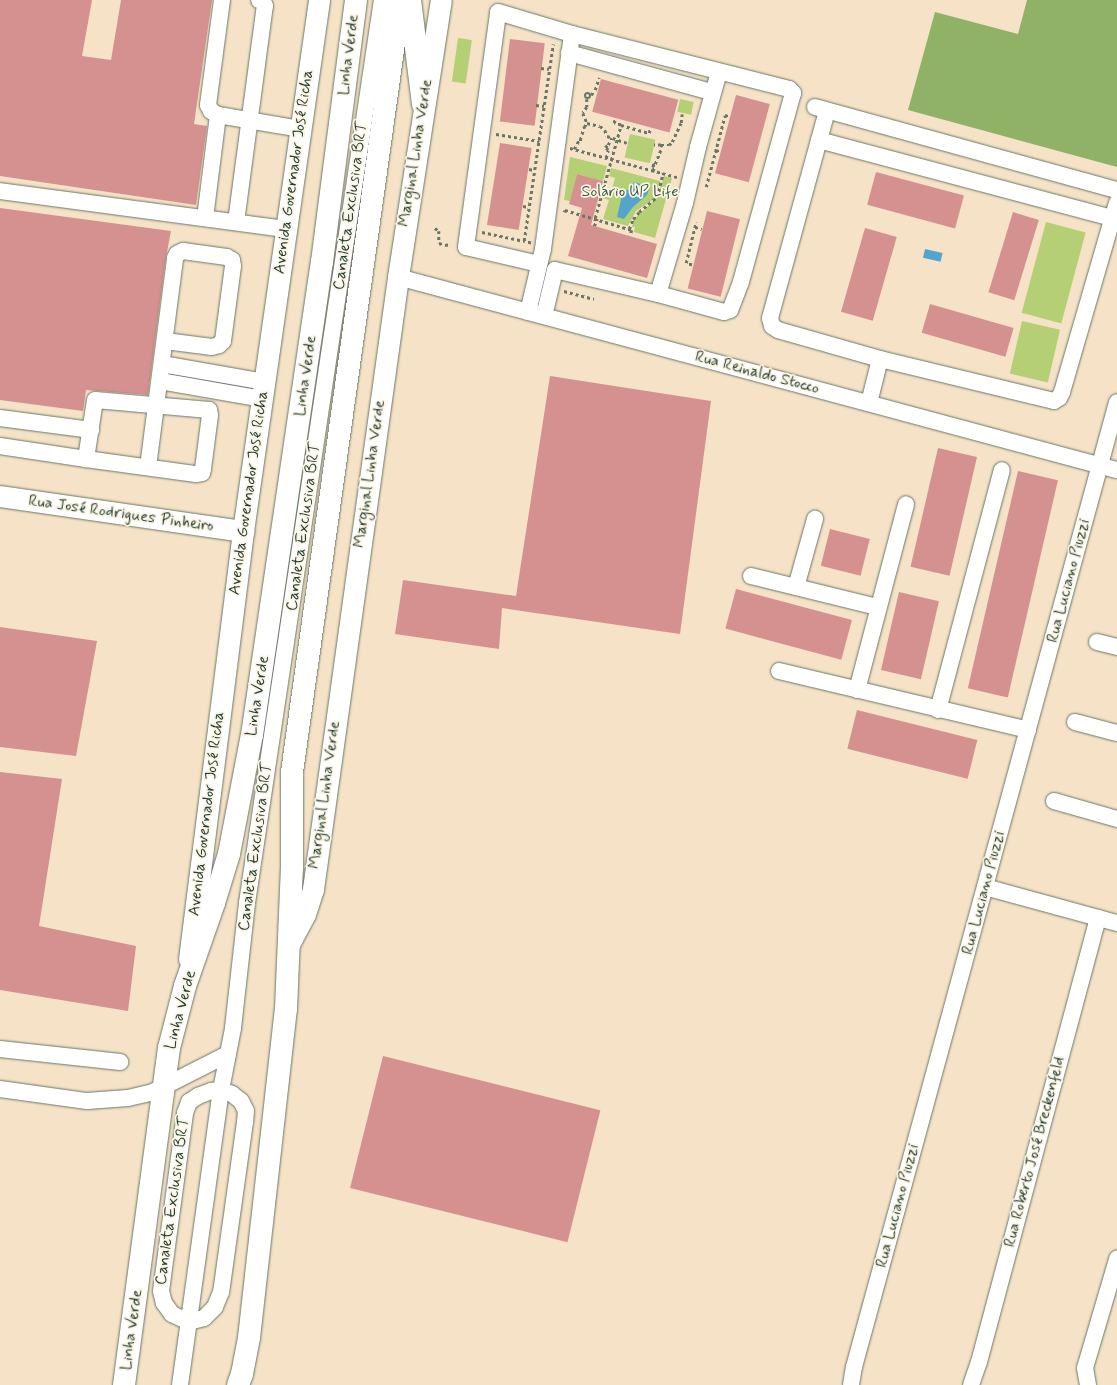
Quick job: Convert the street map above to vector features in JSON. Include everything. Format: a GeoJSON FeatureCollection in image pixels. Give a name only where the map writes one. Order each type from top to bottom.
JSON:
{"type":"FeatureCollection","features":[{"type":"Feature","properties":{"kind":"highway","name":"Linha Verde"},"geometry":{"type":"LineString","coordinates":[[124,1385],[169,1048],[185,986],[214,903],[229,854],[252,735],[322,262],[356,0]]}},
{"type":"Feature","properties":{"kind":"highway"},"geometry":{"type":"LineString","coordinates":[[240,1381],[249,1338],[286,1009],[290,944],[292,772],[400,0]]}},
{"type":"Feature","properties":{"kind":"highway"},"geometry":{"type":"LineString","coordinates":[[410,0],[423,104]]}},
{"type":"Feature","properties":{"kind":"main road","name":"Avenida Governador José Richa"},"geometry":{"type":"LineString","coordinates":[[185,986],[243,531],[319,0]]}},
{"type":"Feature","properties":{"kind":"main road","name":"Marginal Linha Verde"},"geometry":{"type":"LineString","coordinates":[[290,944],[305,914],[312,889],[423,104],[441,0]]}},
{"type":"Feature","properties":{"kind":"main road","name":"Rua José Rodrigues Pinheiro"},"geometry":{"type":"LineString","coordinates":[[0,496],[243,531]]}},
{"type":"Feature","properties":{"kind":"street"},"geometry":{"type":"LineString","coordinates":[[222,0],[208,105],[211,111],[218,115],[300,129]]}},
{"type":"Feature","properties":{"kind":"street"},"geometry":{"type":"LineString","coordinates":[[236,222],[265,6],[263,1],[258,0]]}},
{"type":"Feature","properties":{"kind":"street","name":"Canaleta Exclusiva BRT"},"geometry":{"type":"LineString","coordinates":[[180,1385],[221,1090],[233,1028],[246,903],[382,0]]}},
{"type":"Feature","properties":{"kind":"street"},"geometry":{"type":"LineString","coordinates":[[539,264],[466,247],[498,12],[572,34],[789,89],[793,93],[741,282],[730,310],[724,312],[658,294],[555,270],[544,316]]}},
{"type":"Feature","properties":{"kind":"street"},"geometry":{"type":"LineString","coordinates":[[528,312],[539,264],[572,34]]}},
{"type":"Feature","properties":{"kind":"street"},"geometry":{"type":"LineString","coordinates":[[569,53],[712,92]]}},
{"type":"Feature","properties":{"kind":"street"},"geometry":{"type":"LineString","coordinates":[[658,294],[690,181],[712,92],[719,72]]}},
{"type":"Feature","properties":{"kind":"street"},"geometry":{"type":"LineString","coordinates":[[819,140],[1115,211],[1059,398],[1054,401],[880,359],[778,330],[772,326],[770,318],[819,140],[821,109],[1117,190]]}},
{"type":"Feature","properties":{"kind":"street"},"geometry":{"type":"LineString","coordinates":[[205,218],[218,115]]}},
{"type":"Feature","properties":{"kind":"street"},"geometry":{"type":"LineString","coordinates":[[0,191],[286,229]]}},
{"type":"Feature","properties":{"kind":"street"},"geometry":{"type":"LineString","coordinates":[[148,467],[156,405],[177,254],[183,251],[227,256],[232,260],[233,266],[223,341],[219,345],[212,347],[165,341]]}},
{"type":"Feature","properties":{"kind":"street","name":"Rua Reinaldo Stocco"},"geometry":{"type":"LineString","coordinates":[[398,277],[1117,470]]}},
{"type":"Feature","properties":{"kind":"street"},"geometry":{"type":"LineString","coordinates":[[869,403],[880,359]]}},
{"type":"Feature","properties":{"kind":"street"},"geometry":{"type":"LineString","coordinates":[[162,364],[264,390]]}},
{"type":"Feature","properties":{"kind":"street"},"geometry":{"type":"LineString","coordinates":[[160,381],[264,390]]}},
{"type":"Feature","properties":{"kind":"street"},"geometry":{"type":"LineString","coordinates":[[0,446],[86,459],[196,474],[202,472],[210,415],[209,410],[204,408],[95,400],[86,459]]}},
{"type":"Feature","properties":{"kind":"street","name":"Rua Luciano Piuzzi"},"geometry":{"type":"LineString","coordinates":[[851,1385],[858,1352],[986,888],[1117,402]]}},
{"type":"Feature","properties":{"kind":"street"},"geometry":{"type":"LineString","coordinates":[[0,418],[91,430]]}},
{"type":"Feature","properties":{"kind":"street"},"geometry":{"type":"LineString","coordinates":[[938,710],[1002,470]]}},
{"type":"Feature","properties":{"kind":"street"},"geometry":{"type":"LineString","coordinates":[[856,690],[877,607],[906,504]]}},
{"type":"Feature","properties":{"kind":"street"},"geometry":{"type":"LineString","coordinates":[[796,587],[815,519]]}},
{"type":"Feature","properties":{"kind":"street"},"geometry":{"type":"LineString","coordinates":[[751,576],[877,607]]}},
{"type":"Feature","properties":{"kind":"street"},"geometry":{"type":"LineString","coordinates":[[1097,642],[1117,647]]}},
{"type":"Feature","properties":{"kind":"street"},"geometry":{"type":"LineString","coordinates":[[779,671],[938,710],[1028,730]]}},
{"type":"Feature","properties":{"kind":"street"},"geometry":{"type":"LineString","coordinates":[[1075,722],[1117,733]]}},
{"type":"Feature","properties":{"kind":"street"},"geometry":{"type":"LineString","coordinates":[[1054,801],[1117,819]]}},
{"type":"Feature","properties":{"kind":"street"},"geometry":{"type":"LineString","coordinates":[[986,888],[1117,923]]}},
{"type":"Feature","properties":{"kind":"street","name":"Rua Roberto José Breckenfeld"},"geometry":{"type":"LineString","coordinates":[[971,1385],[979,1362],[1098,918]]}},
{"type":"Feature","properties":{"kind":"street"},"geometry":{"type":"LineString","coordinates":[[0,1049],[120,1062]]}},
{"type":"Feature","properties":{"kind":"street"},"geometry":{"type":"LineString","coordinates":[[0,1089],[87,1101],[128,1098],[153,1092],[228,1054]]}},
{"type":"Feature","properties":{"kind":"street"},"geometry":{"type":"LineString","coordinates":[[189,1322],[204,1318],[216,1307],[221,1292],[245,1122],[246,1111],[241,1101],[232,1094],[221,1090]]}},
{"type":"Feature","properties":{"kind":"street","name":"Canaleta Exclusiva BRT"},"geometry":{"type":"LineString","coordinates":[[189,1322],[172,1314],[164,1303],[161,1291],[185,1113],[189,1102],[198,1096],[211,1091],[221,1090]]}},
{"type":"Feature","properties":{"kind":"street"},"geometry":{"type":"LineString","coordinates":[[1088,1385],[1085,1368],[1117,1259]]}},
{"type":"Feature","properties":{"kind":"path"},"geometry":{"type":"LineString","coordinates":[[541,68],[549,69]]}},
{"type":"Feature","properties":{"kind":"path"},"geometry":{"type":"LineString","coordinates":[[587,99],[591,95],[599,78]]}},
{"type":"Feature","properties":{"kind":"path"},"geometry":{"type":"LineString","coordinates":[[587,123],[583,113],[587,108],[587,99],[585,97],[586,94],[589,93],[591,95]]}},
{"type":"Feature","properties":{"kind":"path"},"geometry":{"type":"LineString","coordinates":[[536,105],[544,106]]}},
{"type":"Feature","properties":{"kind":"path"},"geometry":{"type":"LineString","coordinates":[[654,145],[670,146],[676,135],[682,114]]}},
{"type":"Feature","properties":{"kind":"path"},"geometry":{"type":"LineString","coordinates":[[704,192],[725,115],[731,116]]}},
{"type":"Feature","properties":{"kind":"path"},"geometry":{"type":"LineString","coordinates":[[615,119],[614,123],[649,133],[650,129]]}},
{"type":"Feature","properties":{"kind":"path"},"geometry":{"type":"LineString","coordinates":[[574,149],[581,140],[584,127],[587,123]]}},
{"type":"Feature","properties":{"kind":"path"},"geometry":{"type":"LineString","coordinates":[[587,123],[603,128],[607,136],[627,143]]}},
{"type":"Feature","properties":{"kind":"path"},"geometry":{"type":"LineString","coordinates":[[594,226],[621,125]]}},
{"type":"Feature","properties":{"kind":"path"},"geometry":{"type":"LineString","coordinates":[[496,134],[574,149],[706,185]]}},
{"type":"Feature","properties":{"kind":"path"},"geometry":{"type":"LineString","coordinates":[[606,158],[608,150],[605,147],[608,145],[611,138]]}},
{"type":"Feature","properties":{"kind":"path"},"geometry":{"type":"LineString","coordinates":[[654,171],[654,167],[652,165],[656,162],[661,145]]}},
{"type":"Feature","properties":{"kind":"path"},"geometry":{"type":"LineString","coordinates":[[716,150],[721,152]]}},
{"type":"Feature","properties":{"kind":"path"},"geometry":{"type":"LineString","coordinates":[[528,169],[534,170]]}},
{"type":"Feature","properties":{"kind":"path"},"geometry":{"type":"LineString","coordinates":[[629,229],[633,219],[656,197],[665,170]]}},
{"type":"Feature","properties":{"kind":"path"},"geometry":{"type":"LineString","coordinates":[[523,206],[529,207]]}},
{"type":"Feature","properties":{"kind":"path"},"geometry":{"type":"LineString","coordinates":[[563,218],[565,210],[632,230],[630,236]]}},
{"type":"Feature","properties":{"kind":"path"},"geometry":{"type":"LineString","coordinates":[[692,265],[686,263],[697,220]]}},
{"type":"Feature","properties":{"kind":"path"},"geometry":{"type":"LineString","coordinates":[[695,227],[702,229]]}},
{"type":"Feature","properties":{"kind":"path"},"geometry":{"type":"LineString","coordinates":[[435,228],[438,228],[439,243],[449,245]]}},
{"type":"Feature","properties":{"kind":"path"},"geometry":{"type":"LineString","coordinates":[[484,231],[524,241]]}},
{"type":"Feature","properties":{"kind":"green space"},"geometry":{"type":"Polygon","coordinates":[[[1027,0],[1117,0],[1117,167],[908,110],[935,12],[1018,34],[1027,0]]]}},
{"type":"Feature","properties":{"kind":"green space"},"geometry":{"type":"Polygon","coordinates":[[[458,38],[472,40],[466,84],[452,82],[458,38]]]}},
{"type":"Feature","properties":{"kind":"green space"},"geometry":{"type":"Polygon","coordinates":[[[680,99],[694,102],[691,115],[677,112],[680,99]]]}},
{"type":"Feature","properties":{"kind":"green space"},"geometry":{"type":"Polygon","coordinates":[[[630,134],[655,140],[650,163],[625,157],[630,134]]]}},
{"type":"Feature","properties":{"kind":"green space"},"geometry":{"type":"Polygon","coordinates":[[[570,157],[607,166],[603,181],[577,174],[570,201],[564,200],[570,157]]]}},
{"type":"Feature","properties":{"kind":"green space","name":"Solário UP Life"},"geometry":{"type":"Polygon","coordinates":[[[611,168],[660,181],[653,200],[636,211],[628,226],[603,219],[609,200],[602,198],[604,192],[611,193],[615,178],[609,176],[611,168]]]}},
{"type":"Feature","properties":{"kind":"green space"},"geometry":{"type":"Polygon","coordinates":[[[664,176],[672,178],[655,238],[634,232],[635,227],[632,227],[634,219],[657,198],[664,176]]]}},
{"type":"Feature","properties":{"kind":"green space"},"geometry":{"type":"Polygon","coordinates":[[[1046,222],[1086,233],[1061,323],[1022,313],[1046,222]]]}},
{"type":"Feature","properties":{"kind":"green space"},"geometry":{"type":"Polygon","coordinates":[[[1022,321],[1060,330],[1048,382],[1010,374],[1022,321]]]}},
{"type":"Feature","properties":{"kind":"water"},"geometry":{"type":"Polygon","coordinates":[[[634,182],[650,187],[647,195],[633,207],[624,219],[617,217],[623,191],[632,189],[634,182]]]}},
{"type":"Feature","properties":{"kind":"water"},"geometry":{"type":"Polygon","coordinates":[[[925,249],[943,253],[941,262],[923,258],[925,249]]]}},
{"type":"Feature","properties":{"kind":"building"},"geometry":{"type":"Polygon","coordinates":[[[0,0],[92,0],[82,56],[111,60],[121,0],[212,0],[194,124],[207,126],[196,205],[0,176],[0,0]]]}},
{"type":"Feature","properties":{"kind":"building"},"geometry":{"type":"Polygon","coordinates":[[[510,39],[545,43],[535,126],[500,121],[510,39]]]}},
{"type":"Feature","properties":{"kind":"building"},"geometry":{"type":"Polygon","coordinates":[[[601,79],[678,100],[669,133],[592,112],[601,79]]]}},
{"type":"Feature","properties":{"kind":"building"},"geometry":{"type":"Polygon","coordinates":[[[736,95],[770,104],[749,182],[715,173],[736,95]]]}},
{"type":"Feature","properties":{"kind":"building"},"geometry":{"type":"Polygon","coordinates":[[[500,143],[532,148],[519,230],[487,225],[500,143]]]}},
{"type":"Feature","properties":{"kind":"building"},"geometry":{"type":"Polygon","coordinates":[[[876,172],[964,196],[955,228],[867,205],[876,172]]]}},
{"type":"Feature","properties":{"kind":"building"},"geometry":{"type":"Polygon","coordinates":[[[577,174],[603,181],[591,225],[657,244],[647,278],[568,256],[582,208],[569,204],[577,174]]]}},
{"type":"Feature","properties":{"kind":"building"},"geometry":{"type":"Polygon","coordinates":[[[0,208],[171,231],[166,257],[148,395],[86,390],[83,411],[0,400],[0,208]]]}},
{"type":"Feature","properties":{"kind":"building"},"geometry":{"type":"Polygon","coordinates":[[[707,211],[740,219],[721,297],[688,289],[707,211]]]}},
{"type":"Feature","properties":{"kind":"building"},"geometry":{"type":"Polygon","coordinates":[[[1013,212],[1039,220],[1014,300],[988,292],[1013,212]]]}},
{"type":"Feature","properties":{"kind":"building"},"geometry":{"type":"Polygon","coordinates":[[[865,228],[897,237],[873,321],[841,312],[865,228]]]}},
{"type":"Feature","properties":{"kind":"building"},"geometry":{"type":"Polygon","coordinates":[[[930,304],[1014,328],[1005,357],[922,333],[930,304]]]}},
{"type":"Feature","properties":{"kind":"building"},"geometry":{"type":"Polygon","coordinates":[[[550,376],[711,401],[680,634],[502,608],[499,649],[395,634],[403,580],[516,596],[550,376]]]}},
{"type":"Feature","properties":{"kind":"building"},"geometry":{"type":"Polygon","coordinates":[[[938,448],[977,457],[950,576],[911,567],[938,448]]]}},
{"type":"Feature","properties":{"kind":"building"},"geometry":{"type":"Polygon","coordinates":[[[1018,471],[1058,480],[1008,698],[968,688],[1018,471]]]}},
{"type":"Feature","properties":{"kind":"building"},"geometry":{"type":"Polygon","coordinates":[[[830,529],[870,539],[861,576],[821,566],[830,529]]]}},
{"type":"Feature","properties":{"kind":"building"},"geometry":{"type":"Polygon","coordinates":[[[736,589],[852,620],[841,660],[725,629],[736,589]]]}},
{"type":"Feature","properties":{"kind":"building"},"geometry":{"type":"Polygon","coordinates":[[[899,592],[939,601],[921,679],[881,670],[899,592]]]}},
{"type":"Feature","properties":{"kind":"building"},"geometry":{"type":"Polygon","coordinates":[[[0,627],[97,641],[76,756],[0,747],[0,627]]]}},
{"type":"Feature","properties":{"kind":"building"},"geometry":{"type":"Polygon","coordinates":[[[857,710],[977,740],[968,779],[847,749],[857,710]]]}},
{"type":"Feature","properties":{"kind":"building"},"geometry":{"type":"Polygon","coordinates":[[[0,772],[62,779],[39,926],[136,946],[128,1011],[0,990],[0,772]]]}},
{"type":"Feature","properties":{"kind":"building"},"geometry":{"type":"Polygon","coordinates":[[[383,1056],[600,1110],[567,1242],[350,1188],[383,1056]]]}}]}
